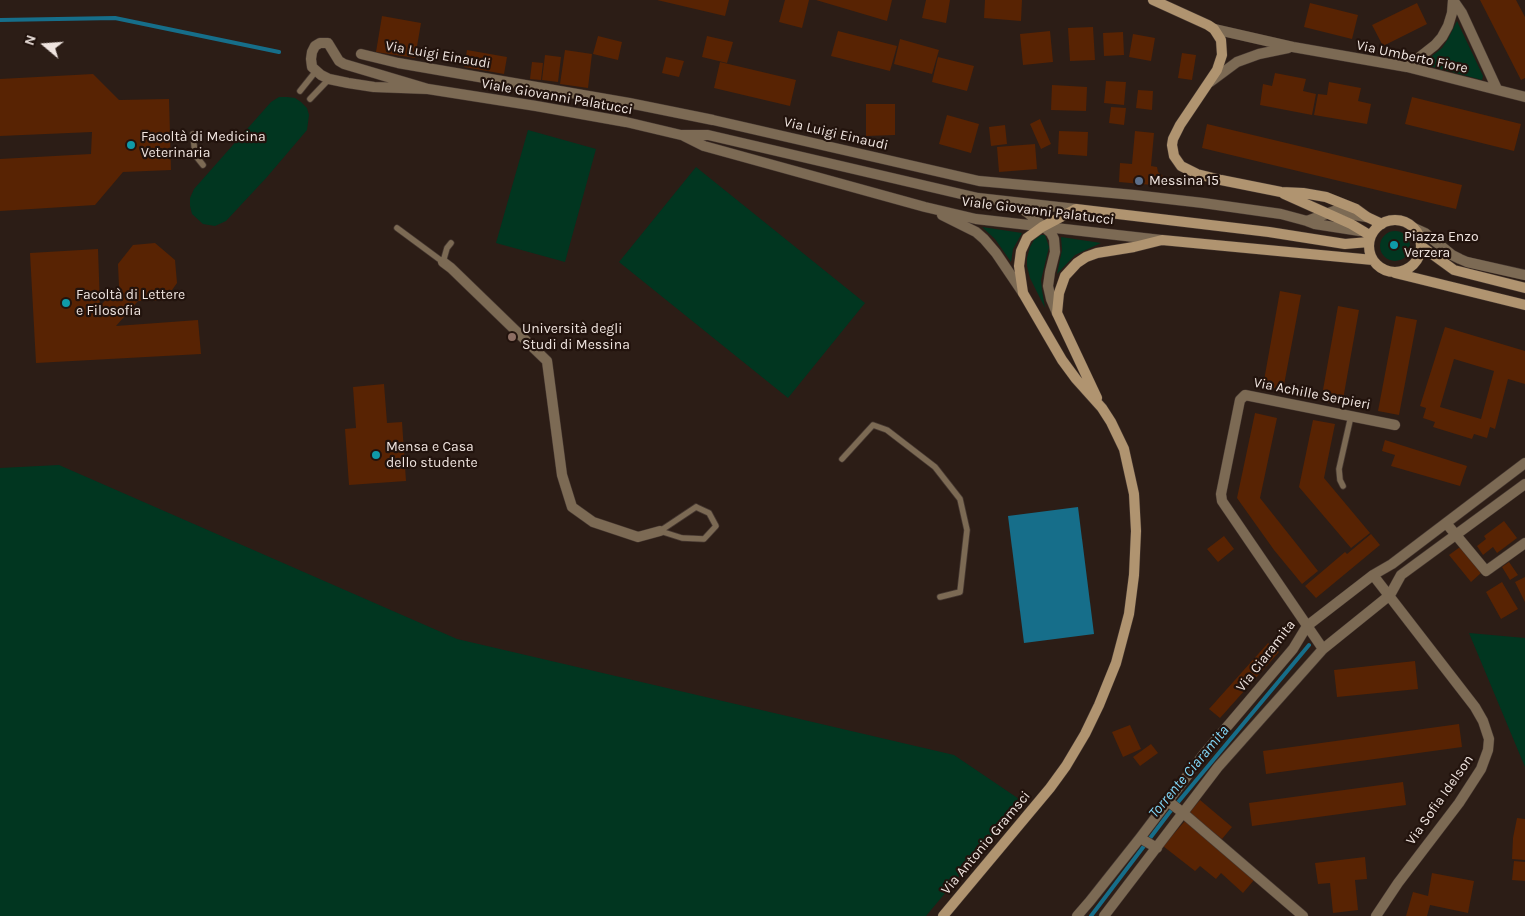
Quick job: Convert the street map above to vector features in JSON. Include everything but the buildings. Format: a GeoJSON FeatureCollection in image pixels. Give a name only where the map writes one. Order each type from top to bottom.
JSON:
{"type":"FeatureCollection","features":[{"type":"Feature","properties":{"kind":"main road"},"geometry":{"type":"LineString","coordinates":[[1153,0],[1214,29],[1221,40],[1222,55],[1218,70],[1176,132],[1172,145],[1174,156],[1186,170],[1196,174],[1281,192],[1303,192],[1326,197],[1356,209],[1382,224]]}},
{"type":"Feature","properties":{"kind":"main road"},"geometry":{"type":"LineString","coordinates":[[1281,192],[1351,224],[1370,239]]}},
{"type":"Feature","properties":{"kind":"main road"},"geometry":{"type":"LineString","coordinates":[[1076,209],[1042,226],[1027,238],[1021,251],[1018,266],[1023,293],[1067,366],[1102,408]]}},
{"type":"Feature","properties":{"kind":"main road","name":"Viale Giovanni Palatucci"},"geometry":{"type":"LineString","coordinates":[[1076,209],[1269,232],[1345,244],[1370,239]]}},
{"type":"Feature","properties":{"kind":"main road"},"geometry":{"type":"LineString","coordinates":[[1392,272],[1409,268],[1415,262],[1421,246],[1420,239],[1414,228],[1402,221],[1388,221],[1375,229],[1370,239],[1369,248],[1373,260],[1378,266],[1384,270],[1392,272],[1525,305]]}},
{"type":"Feature","properties":{"kind":"main road"},"geometry":{"type":"LineString","coordinates":[[1102,408],[1056,313],[1059,293],[1065,276],[1077,263],[1086,257],[1097,253],[1162,240]]}},
{"type":"Feature","properties":{"kind":"main road","name":"Viale Giovanni Palatucci"},"geometry":{"type":"LineString","coordinates":[[1162,240],[1373,260]]}},
{"type":"Feature","properties":{"kind":"main road"},"geometry":{"type":"LineString","coordinates":[[1421,246],[1454,270],[1525,288]]}},
{"type":"Feature","properties":{"kind":"main road","name":"Via Antonio Gramsci"},"geometry":{"type":"LineString","coordinates":[[943,916],[1050,788],[1066,766],[1093,719],[1116,663],[1129,614],[1134,575],[1136,531],[1134,494],[1124,449],[1102,408]]}},
{"type":"Feature","properties":{"kind":"street"},"geometry":{"type":"LineString","coordinates":[[1407,67],[1435,45],[1442,37],[1450,19],[1453,0]]}},
{"type":"Feature","properties":{"kind":"street"},"geometry":{"type":"LineString","coordinates":[[1453,0],[1462,13],[1497,89]]}},
{"type":"Feature","properties":{"kind":"street","name":"Via Umberto Fiore"},"geometry":{"type":"LineString","coordinates":[[1214,29],[1292,47],[1407,67],[1525,97]]}},
{"type":"Feature","properties":{"kind":"street"},"geometry":{"type":"LineString","coordinates":[[320,43],[328,43],[339,60],[344,64],[428,89],[374,87],[329,79],[312,67],[312,52],[315,46],[320,43]]}},
{"type":"Feature","properties":{"kind":"street","name":"Via Umberto Fiore"},"geometry":{"type":"LineString","coordinates":[[1210,82],[1237,62],[1259,54],[1292,47]]}},
{"type":"Feature","properties":{"kind":"street","name":"Via Luigi Einaudi"},"geometry":{"type":"LineString","coordinates":[[361,54],[398,63],[540,86],[648,107],[974,180],[1203,203],[1281,214],[1315,224],[1361,231]]}},
{"type":"Feature","properties":{"kind":"street","name":"Viale Giovanni Palatucci"},"geometry":{"type":"LineString","coordinates":[[428,89],[626,122],[681,135],[704,146],[925,207],[976,219],[1162,240]]}},
{"type":"Feature","properties":{"kind":"street","name":"Viale Giovanni Palatucci"},"geometry":{"type":"LineString","coordinates":[[681,135],[708,134],[970,196],[1076,209]]}},
{"type":"Feature","properties":{"kind":"street"},"geometry":{"type":"LineString","coordinates":[[1011,202],[1028,213],[1051,233],[1054,239],[1056,247],[1048,279],[1049,292],[1056,313]]}},
{"type":"Feature","properties":{"kind":"street"},"geometry":{"type":"LineString","coordinates":[[925,207],[976,232],[984,239],[996,252],[1023,293]]}},
{"type":"Feature","properties":{"kind":"street"},"geometry":{"type":"LineString","coordinates":[[1307,221],[1333,211],[1343,210],[1354,215],[1367,217]]}},
{"type":"Feature","properties":{"kind":"street"},"geometry":{"type":"LineString","coordinates":[[1414,228],[1425,233],[1452,255],[1460,259],[1525,276]]}},
{"type":"Feature","properties":{"kind":"street"},"geometry":{"type":"LineString","coordinates":[[443,262],[547,361],[562,475],[572,507],[593,522],[638,537],[660,532]]}},
{"type":"Feature","properties":{"kind":"street","name":"Via Achille Serpieri"},"geometry":{"type":"LineString","coordinates":[[1307,626],[1221,498],[1240,400],[1245,395],[1395,425]]}},
{"type":"Feature","properties":{"kind":"street","name":"Via Ciaramita"},"geometry":{"type":"LineString","coordinates":[[1077,916],[1140,838],[1202,755],[1293,649],[1307,626],[1373,574],[1392,564],[1525,463]]}},
{"type":"Feature","properties":{"kind":"street"},"geometry":{"type":"LineString","coordinates":[[1104,916],[1218,767],[1323,649],[1390,595],[1401,575],[1525,484]]}},
{"type":"Feature","properties":{"kind":"street"},"geometry":{"type":"LineString","coordinates":[[1446,523],[1486,571],[1525,543]]}},
{"type":"Feature","properties":{"kind":"street","name":"Via Sofia Idelson"},"geometry":{"type":"LineString","coordinates":[[1373,574],[1475,707],[1484,722],[1489,739],[1488,750],[1481,769],[1376,916]]}},
{"type":"Feature","properties":{"kind":"street"},"geometry":{"type":"LineString","coordinates":[[1307,626],[1323,649]]}},
{"type":"Feature","properties":{"kind":"street"},"geometry":{"type":"LineString","coordinates":[[1168,801],[1302,916]]}},
{"type":"Feature","properties":{"kind":"street"},"geometry":{"type":"LineString","coordinates":[[1140,838],[1156,848]]}},
{"type":"Feature","properties":{"kind":"lane"},"geometry":{"type":"LineString","coordinates":[[300,90],[316,71]]}},
{"type":"Feature","properties":{"kind":"lane"},"geometry":{"type":"LineString","coordinates":[[310,99],[329,79]]}},
{"type":"Feature","properties":{"kind":"lane"},"geometry":{"type":"LineString","coordinates":[[193,134],[195,155],[203,165]]}},
{"type":"Feature","properties":{"kind":"lane"},"geometry":{"type":"LineString","coordinates":[[396,228],[443,262],[447,248],[451,243]]}},
{"type":"Feature","properties":{"kind":"lane"},"geometry":{"type":"LineString","coordinates":[[1343,486],[1340,480],[1339,469],[1351,416]]}},
{"type":"Feature","properties":{"kind":"lane"},"geometry":{"type":"LineString","coordinates":[[842,459],[873,425],[886,430],[935,467],[960,499],[967,530],[960,592],[940,597]]}},
{"type":"Feature","properties":{"kind":"lane"},"geometry":{"type":"LineString","coordinates":[[696,507],[710,513],[716,526],[704,539],[682,538],[660,532],[696,507]]}},
{"type":"Feature","properties":{"kind":"green space"},"geometry":{"type":"Polygon","coordinates":[[[1457,21],[1483,76],[1482,80],[1422,64],[1442,48],[1457,21]]]}},
{"type":"Feature","properties":{"kind":"green space"},"geometry":{"type":"Polygon","coordinates":[[[279,97],[295,98],[307,108],[309,115],[307,130],[226,221],[215,226],[203,224],[192,214],[190,198],[194,189],[271,102],[279,97]]]}},
{"type":"Feature","properties":{"kind":"green space"},"geometry":{"type":"Polygon","coordinates":[[[528,130],[596,149],[565,262],[496,243],[528,130]]]}},
{"type":"Feature","properties":{"kind":"green space"},"geometry":{"type":"Polygon","coordinates":[[[696,167],[865,303],[788,398],[619,262],[696,167]]]}},
{"type":"Feature","properties":{"kind":"green space"},"geometry":{"type":"Polygon","coordinates":[[[982,227],[1022,233],[1013,249],[1011,262],[995,239],[982,227]]]}},
{"type":"Feature","properties":{"kind":"green space"},"geometry":{"type":"Polygon","coordinates":[[[1395,231],[1401,232],[1409,240],[1409,252],[1401,260],[1395,261],[1389,260],[1381,252],[1380,246],[1381,240],[1389,232],[1395,231]]]}},
{"type":"Feature","properties":{"kind":"green space"},"geometry":{"type":"Polygon","coordinates":[[[1041,235],[1045,235],[1049,247],[1041,280],[1045,308],[1030,278],[1027,266],[1030,247],[1034,240],[1041,235]]]}},
{"type":"Feature","properties":{"kind":"green space"},"geometry":{"type":"Polygon","coordinates":[[[1061,237],[1101,243],[1075,255],[1057,274],[1062,250],[1061,237]]]}},
{"type":"Feature","properties":{"kind":"green space"},"geometry":{"type":"Polygon","coordinates":[[[59,465],[457,639],[954,755],[1022,801],[926,916],[0,916],[0,468],[59,465]]]}},
{"type":"Feature","properties":{"kind":"green space"},"geometry":{"type":"Polygon","coordinates":[[[1469,633],[1525,638],[1525,767],[1469,633]]]}},
{"type":"Feature","properties":{"kind":"water"},"geometry":{"type":"Polygon","coordinates":[[[1078,507],[1094,634],[1024,643],[1008,516],[1078,507]]]}},
{"type":"Feature","properties":{"kind":"waterway"},"geometry":{"type":"LineString","coordinates":[[0,20],[115,18],[279,52]]}},
{"type":"Feature","properties":{"kind":"waterway","name":"Torrente Ciaramita"},"geometry":{"type":"LineString","coordinates":[[1091,916],[1169,813],[1309,645]]}},
{"type":"Feature","properties":{"kind":"place","name":"Facoltà di Medicina Veterinaria"},"geometry":{"type":"Point","coordinates":[131,145]}},
{"type":"Feature","properties":{"kind":"place","name":"Messina 15"},"geometry":{"type":"Point","coordinates":[1139,181]}},
{"type":"Feature","properties":{"kind":"place","name":"Piazza Enzo Verzera"},"geometry":{"type":"Point","coordinates":[1394,245]}},
{"type":"Feature","properties":{"kind":"place","name":"Facoltà di Lettere e Filosofia"},"geometry":{"type":"Point","coordinates":[66,303]}},
{"type":"Feature","properties":{"kind":"place","name":"Università degli Studi di Messina"},"geometry":{"type":"Point","coordinates":[512,337]}},
{"type":"Feature","properties":{"kind":"place","name":"Mensa e Casa dello studente"},"geometry":{"type":"Point","coordinates":[376,455]}}]}
